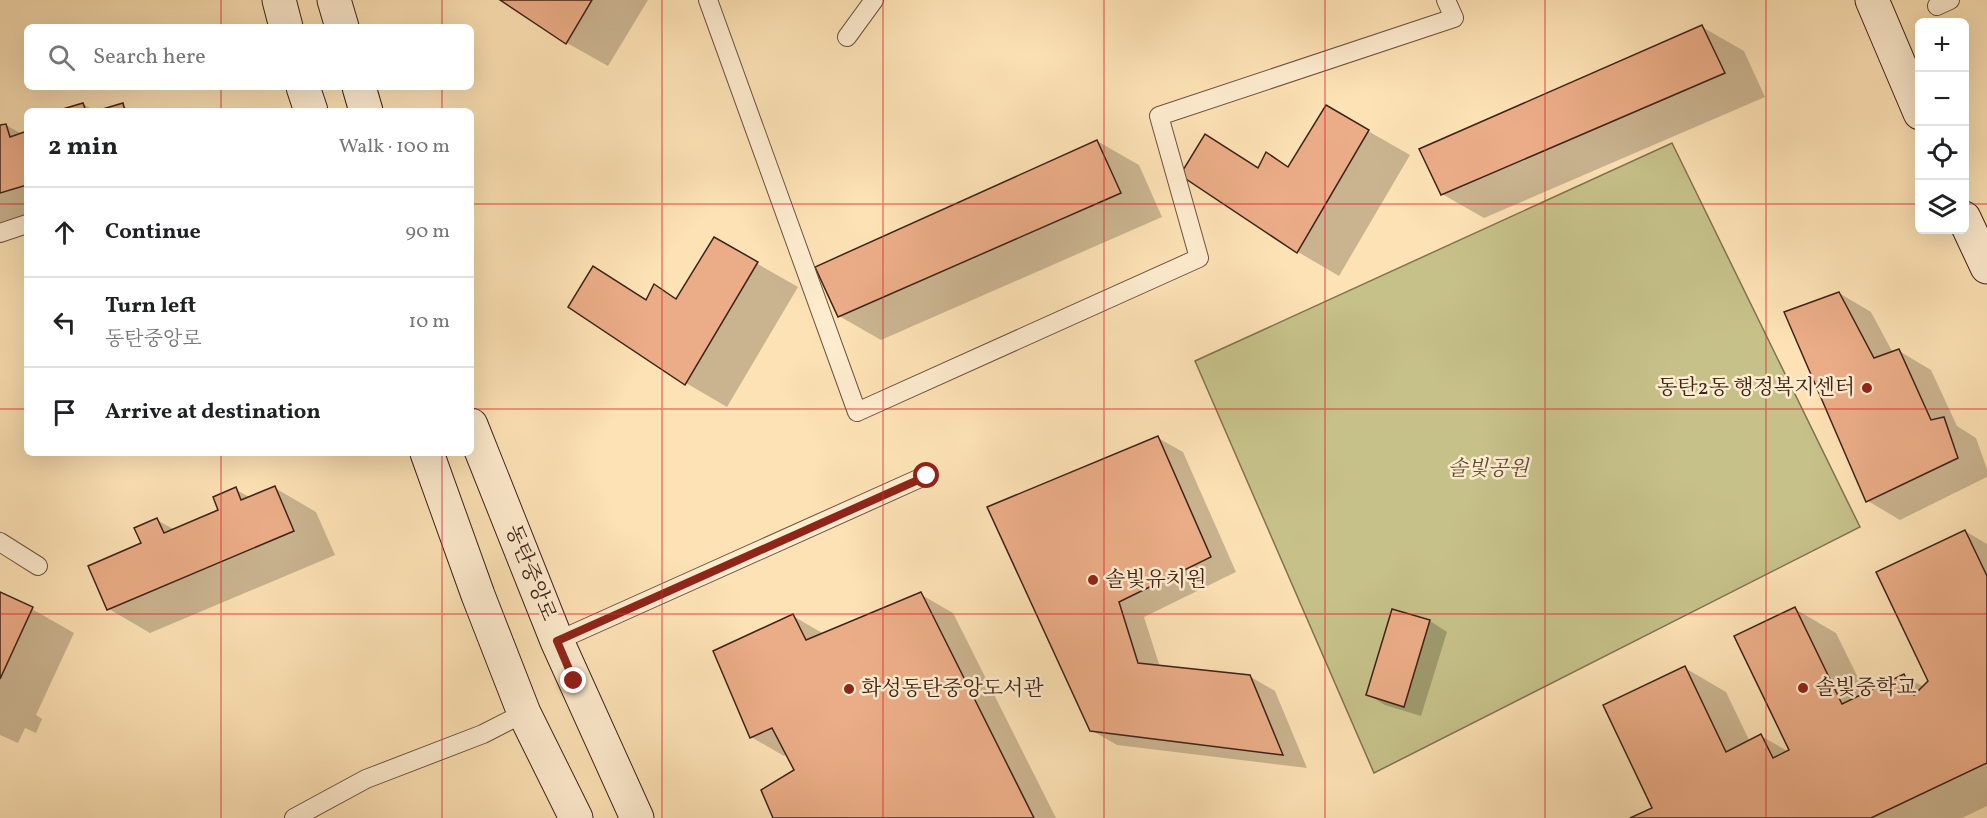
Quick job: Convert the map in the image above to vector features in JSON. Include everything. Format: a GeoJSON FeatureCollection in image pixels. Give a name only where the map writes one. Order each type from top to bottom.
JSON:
{"type":"FeatureCollection","features":[{"type":"Feature","properties":{"kind":"street"},"geometry":{"type":"LineString","coordinates":[[279,0],[285,24]]}},
{"type":"Feature","properties":{"kind":"street"},"geometry":{"type":"LineString","coordinates":[[334,0],[341,24]]}},
{"type":"Feature","properties":{"kind":"street"},"geometry":{"type":"LineString","coordinates":[[1872,0],[1915,101]]}},
{"type":"Feature","properties":{"kind":"street"},"geometry":{"type":"LineString","coordinates":[[304,90],[310,108]]}},
{"type":"Feature","properties":{"kind":"street"},"geometry":{"type":"LineString","coordinates":[[360,90],[365,108]]}},
{"type":"Feature","properties":{"kind":"street"},"geometry":{"type":"LineString","coordinates":[[1969,227],[1987,267]]}},
{"type":"Feature","properties":{"kind":"street","name":"동탄중앙로"},"geometry":{"type":"LineString","coordinates":[[474,433],[557,641],[637,818]]}},
{"type":"Feature","properties":{"kind":"street"},"geometry":{"type":"LineString","coordinates":[[428,456],[478,595],[524,712],[576,818]]}},
{"type":"Feature","properties":{"kind":"lane"},"geometry":{"type":"LineString","coordinates":[[708,0],[857,412],[1199,258],[1159,116],[1454,18],[1446,0]]}},
{"type":"Feature","properties":{"kind":"lane"},"geometry":{"type":"LineString","coordinates":[[847,37],[874,0]]}},
{"type":"Feature","properties":{"kind":"lane"},"geometry":{"type":"LineString","coordinates":[[0,233],[24,225]]}},
{"type":"Feature","properties":{"kind":"lane"},"geometry":{"type":"LineString","coordinates":[[557,641],[927,476]]}},
{"type":"Feature","properties":{"kind":"lane"},"geometry":{"type":"LineString","coordinates":[[0,542],[38,566]]}},
{"type":"Feature","properties":{"kind":"lane"},"geometry":{"type":"LineString","coordinates":[[294,818],[366,779],[483,734],[524,712]]}},
{"type":"Feature","properties":{"kind":"green space","name":"솔빛공원"},"geometry":{"type":"Polygon","coordinates":[[[1672,143],[1860,527],[1374,773],[1195,361],[1672,143]]]}},
{"type":"Feature","properties":{"kind":"building"},"geometry":{"type":"Polygon","coordinates":[[[500,0],[592,0],[566,44],[500,0]]]}},
{"type":"Feature","properties":{"kind":"building"},"geometry":{"type":"Polygon","coordinates":[[[1702,25],[1725,73],[1441,195],[1419,149],[1702,25]]]}},
{"type":"Feature","properties":{"kind":"building"},"geometry":{"type":"Polygon","coordinates":[[[83,103],[85,108],[66,108],[83,103]]]}},
{"type":"Feature","properties":{"kind":"building"},"geometry":{"type":"Polygon","coordinates":[[[123,103],[124,108],[106,108],[123,103]]]}},
{"type":"Feature","properties":{"kind":"building"},"geometry":{"type":"Polygon","coordinates":[[[1326,105],[1369,130],[1297,253],[1180,175],[1205,134],[1258,168],[1266,152],[1288,167],[1326,105]]]}},
{"type":"Feature","properties":{"kind":"building"},"geometry":{"type":"Polygon","coordinates":[[[6,124],[10,137],[24,132],[24,186],[0,193],[0,125],[6,124]]]}},
{"type":"Feature","properties":{"kind":"building"},"geometry":{"type":"Polygon","coordinates":[[[1097,140],[1121,193],[838,317],[815,267],[1097,140]]]}},
{"type":"Feature","properties":{"kind":"building"},"geometry":{"type":"Polygon","coordinates":[[[714,237],[758,262],[685,385],[568,307],[593,266],[646,300],[654,284],[676,299],[714,237]]]}},
{"type":"Feature","properties":{"kind":"building","name":"동탄2동 행정복지센터"},"geometry":{"type":"Polygon","coordinates":[[[1839,292],[1874,358],[1899,349],[1931,420],[1944,417],[1958,458],[1866,502],[1784,312],[1839,292]]]}},
{"type":"Feature","properties":{"kind":"building","name":"솔빛유치원"},"geometry":{"type":"Polygon","coordinates":[[[1158,436],[1211,557],[1119,602],[1138,663],[1250,675],[1283,755],[1090,731],[987,507],[1158,436]]]}},
{"type":"Feature","properties":{"kind":"building"},"geometry":{"type":"Polygon","coordinates":[[[275,486],[294,531],[107,610],[88,566],[141,543],[134,528],[157,518],[164,533],[218,510],[213,497],[236,487],[241,500],[275,486]]]}},
{"type":"Feature","properties":{"kind":"building","name":"솔빛중학교"},"geometry":{"type":"Polygon","coordinates":[[[1965,530],[1987,576],[1987,763],[1871,818],[1630,818],[1652,808],[1603,705],[1685,666],[1726,752],[1761,734],[1773,758],[1789,750],[1734,636],[1795,607],[1842,704],[1904,674],[1914,695],[1928,681],[1876,572],[1965,530]]]}},
{"type":"Feature","properties":{"kind":"building"},"geometry":{"type":"Polygon","coordinates":[[[0,592],[33,607],[0,679],[0,592]]]}},
{"type":"Feature","properties":{"kind":"building","name":"화성동탄중앙도서관"},"geometry":{"type":"Polygon","coordinates":[[[921,592],[1034,818],[773,818],[761,790],[794,770],[772,728],[750,738],[713,651],[793,614],[806,640],[921,592]]]}},
{"type":"Feature","properties":{"kind":"building"},"geometry":{"type":"Polygon","coordinates":[[[1392,609],[1430,620],[1404,707],[1366,695],[1392,609]]]}},
{"type":"Feature","properties":{"kind":"place","name":"동탄2동 행정복지센터"},"geometry":{"type":"Point","coordinates":[1867,388]}},
{"type":"Feature","properties":{"kind":"place","name":"솔빛유치원"},"geometry":{"type":"Point","coordinates":[1093,580]}},
{"type":"Feature","properties":{"kind":"place","name":"솔빛중학교"},"geometry":{"type":"Point","coordinates":[1803,688]}},
{"type":"Feature","properties":{"kind":"place","name":"화성동탄중앙도서관"},"geometry":{"type":"Point","coordinates":[849,689]}},
{"type":"Feature","properties":{"kind":"route"},"geometry":{"type":"LineString","coordinates":[[574,681],[557,641],[927,476]]}}]}
